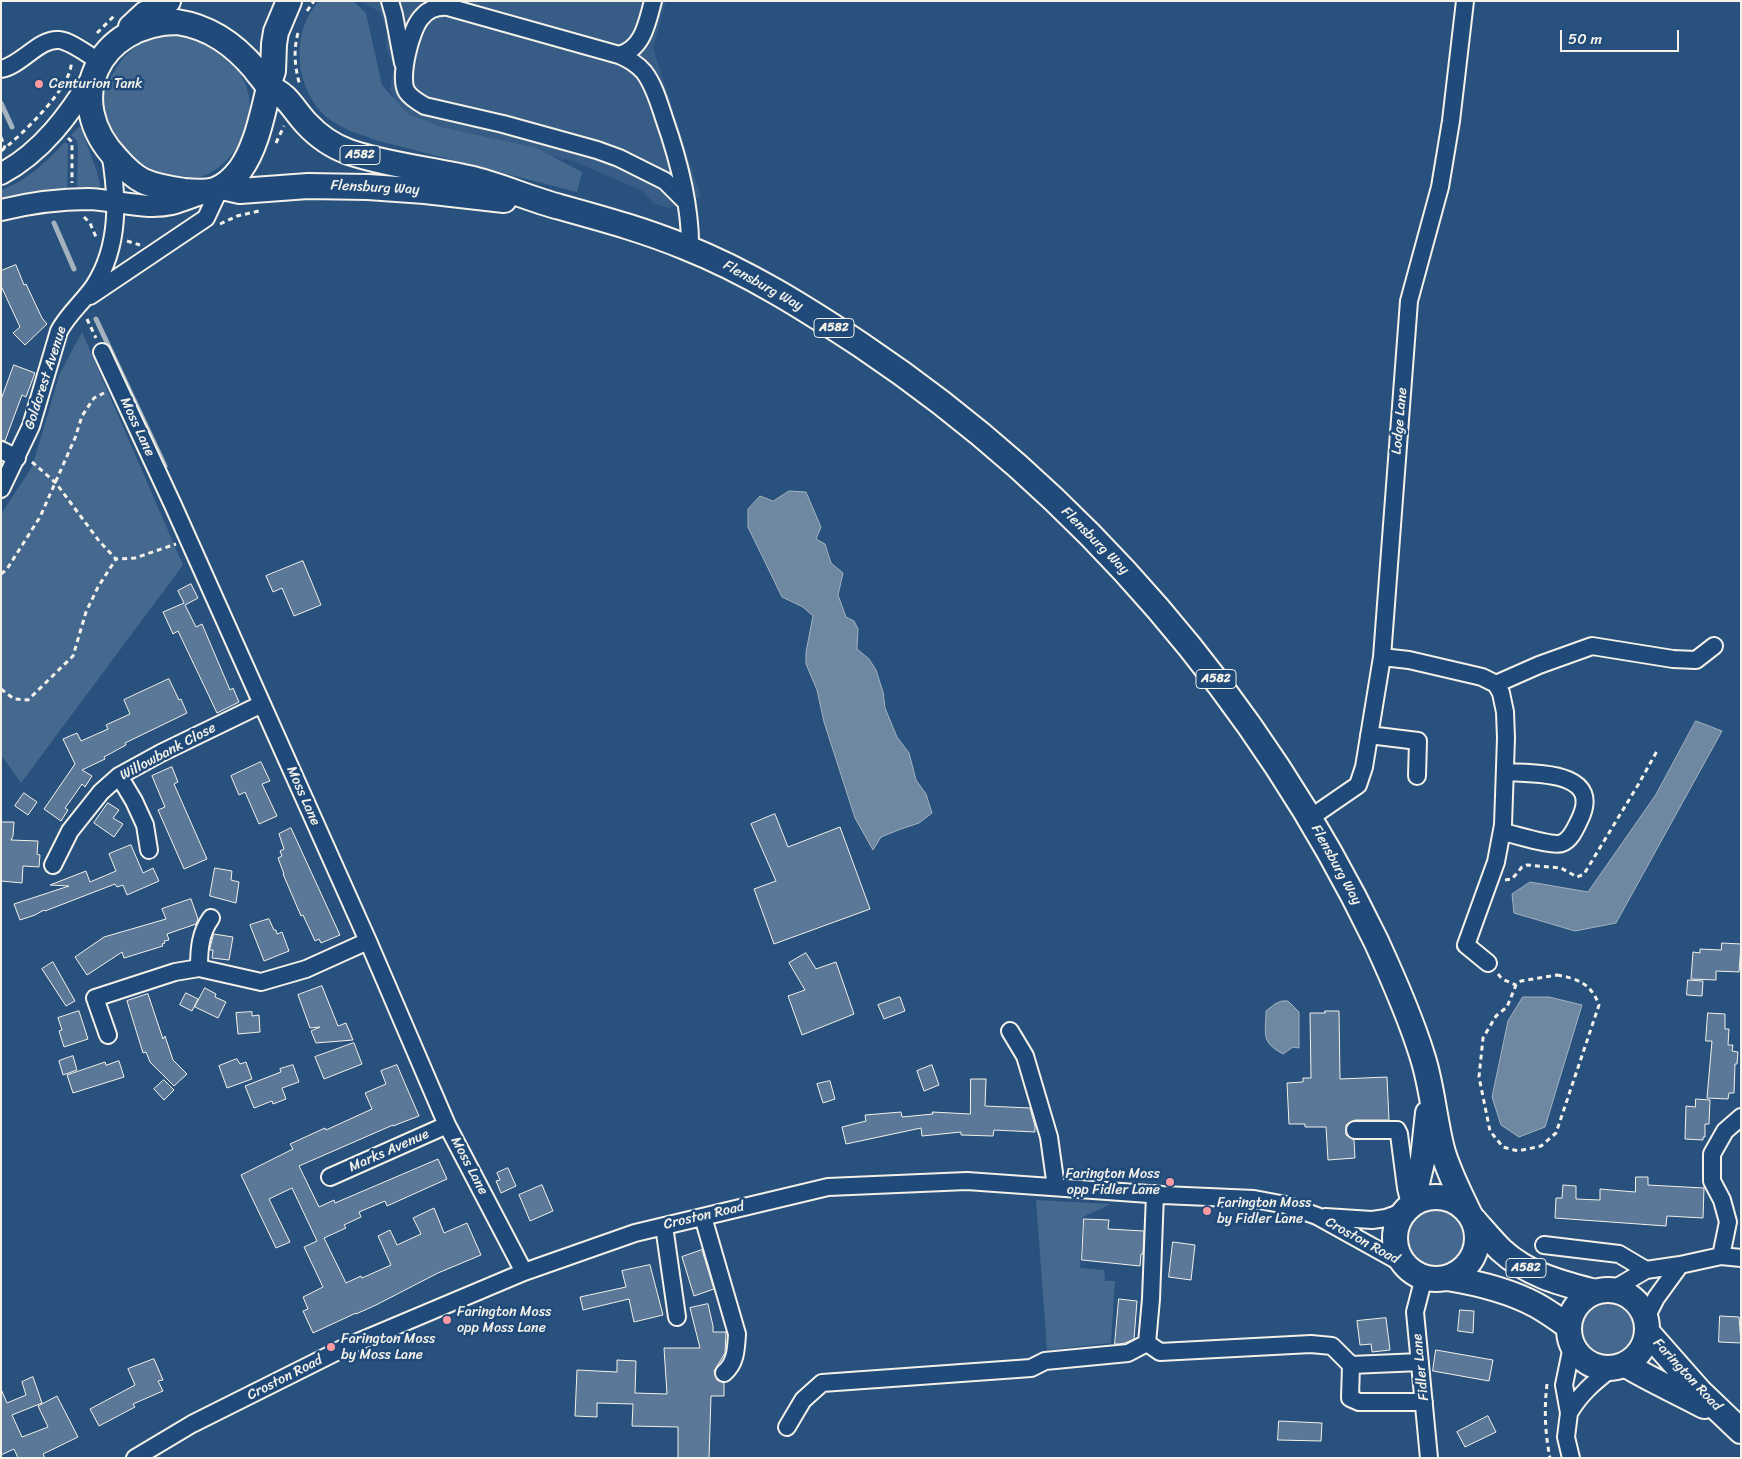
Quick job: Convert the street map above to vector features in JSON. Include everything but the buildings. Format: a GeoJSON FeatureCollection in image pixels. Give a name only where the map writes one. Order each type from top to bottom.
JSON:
{"type":"FeatureCollection","features":[{"type":"Feature","properties":{"kind":"highway","name":"A582"},"geometry":{"type":"LineString","coordinates":[[168,1],[144,14],[115,43],[97,68],[90,99],[93,121],[100,138],[110,152],[132,174],[143,181],[172,189],[216,190]]}},
{"type":"Feature","properties":{"kind":"highway"},"geometry":{"type":"LineString","coordinates":[[216,190],[235,176],[246,161],[255,141],[273,71],[276,32],[296,10]]}},
{"type":"Feature","properties":{"kind":"highway","name":"A582"},"geometry":{"type":"LineString","coordinates":[[115,43],[133,32],[151,25],[170,22],[193,25],[222,38],[234,47],[268,87]]}},
{"type":"Feature","properties":{"kind":"highway","name":"Flensburg Way"},"geometry":{"type":"LineString","coordinates":[[268,87],[300,103],[316,133],[341,149],[374,159],[474,179],[558,207],[629,226],[690,249],[748,276],[781,294],[887,363],[965,422],[1037,484],[1122,568],[1187,643],[1250,726],[1310,818],[1378,945],[1413,1030],[1429,1081],[1442,1148],[1450,1173],[1471,1216]]}},
{"type":"Feature","properties":{"kind":"highway","name":"Flensburg Way"},"geometry":{"type":"LineString","coordinates":[[216,190],[240,191],[308,186],[368,186],[425,190],[558,207]]}},
{"type":"Feature","properties":{"kind":"highway","name":"Flensburg Way"},"geometry":{"type":"LineString","coordinates":[[1409,1207],[1428,1125],[1429,1081]]}},
{"type":"Feature","properties":{"kind":"highway","name":"A582"},"geometry":{"type":"LineString","coordinates":[[1471,1216],[1476,1229],[1477,1240],[1472,1258],[1458,1273],[1426,1274],[1398,1251],[1395,1235],[1397,1226],[1409,1207],[1427,1198],[1449,1199],[1459,1204],[1471,1216],[1501,1250],[1532,1272],[1560,1283],[1623,1293],[1641,1307],[1647,1325]]}},
{"type":"Feature","properties":{"kind":"highway","name":"Croston Road"},"geometry":{"type":"LineString","coordinates":[[1426,1274],[1497,1288],[1536,1305],[1570,1336]]}},
{"type":"Feature","properties":{"kind":"highway"},"geometry":{"type":"LineString","coordinates":[[1570,1336],[1571,1315],[1577,1305],[1585,1297],[1603,1291]]}},
{"type":"Feature","properties":{"kind":"highway"},"geometry":{"type":"LineString","coordinates":[[1619,1367],[1637,1357],[1644,1346],[1647,1325]]}},
{"type":"Feature","properties":{"kind":"highway","name":"Farington Road"},"geometry":{"type":"LineString","coordinates":[[1647,1325],[1700,1392],[1733,1424]]}},
{"type":"Feature","properties":{"kind":"highway","name":"A582"},"geometry":{"type":"LineString","coordinates":[[1570,1336],[1579,1356],[1588,1364],[1599,1368],[1619,1367]]}},
{"type":"Feature","properties":{"kind":"highway","name":"Farington Road"},"geometry":{"type":"LineString","coordinates":[[1619,1367],[1666,1385],[1733,1424]]}},
{"type":"Feature","properties":{"kind":"main road"},"geometry":{"type":"LineString","coordinates":[[1,174],[15,166],[39,147],[57,128],[74,106],[97,68]]}},
{"type":"Feature","properties":{"kind":"main road","name":"Flensburg Way"},"geometry":{"type":"LineString","coordinates":[[1,210],[32,203],[72,200],[156,205],[172,204],[216,190]]}},
{"type":"Feature","properties":{"kind":"street"},"geometry":{"type":"LineString","coordinates":[[390,1],[403,67],[403,82],[406,92],[414,100],[425,106],[503,124],[619,158],[666,181],[685,201]]}},
{"type":"Feature","properties":{"kind":"street"},"geometry":{"type":"LineString","coordinates":[[619,55],[625,54],[637,44],[646,28],[653,1]]}},
{"type":"Feature","properties":{"kind":"street","name":"Lodge Lane"},"geometry":{"type":"LineString","coordinates":[[1310,818],[1358,786],[1364,767],[1382,657],[1409,301],[1440,187],[1451,122],[1465,1]]}},
{"type":"Feature","properties":{"kind":"street"},"geometry":{"type":"LineString","coordinates":[[403,67],[415,26],[427,12],[441,7],[629,59],[644,73],[655,94],[676,155],[690,223],[690,249]]}},
{"type":"Feature","properties":{"kind":"street"},"geometry":{"type":"LineString","coordinates":[[1,69],[10,67],[41,44],[60,40],[77,48],[97,68]]}},
{"type":"Feature","properties":{"kind":"street"},"geometry":{"type":"LineString","coordinates":[[81,302],[100,275],[109,254],[104,238],[117,202],[110,152]]}},
{"type":"Feature","properties":{"kind":"street"},"geometry":{"type":"LineString","coordinates":[[81,302],[206,218],[216,190]]}},
{"type":"Feature","properties":{"kind":"street","name":"Goldcrest Avenue"},"geometry":{"type":"LineString","coordinates":[[1,489],[31,426],[59,331],[65,320],[81,302]]}},
{"type":"Feature","properties":{"kind":"street","name":"Moss Lane"},"geometry":{"type":"LineString","coordinates":[[102,352],[188,537],[447,1125],[524,1272]]}},
{"type":"Feature","properties":{"kind":"street"},"geometry":{"type":"LineString","coordinates":[[1,450],[18,455]]}},
{"type":"Feature","properties":{"kind":"street"},"geometry":{"type":"LineString","coordinates":[[1496,684],[1539,665],[1592,646],[1673,660],[1696,660],[1714,646]]}},
{"type":"Feature","properties":{"kind":"street"},"geometry":{"type":"LineString","coordinates":[[1382,657],[1409,660],[1482,677],[1496,684],[1502,693],[1505,712],[1502,832],[1496,862],[1466,945],[1488,963]]}},
{"type":"Feature","properties":{"kind":"street","name":"Willowbank Close"},"geometry":{"type":"LineString","coordinates":[[53,865],[70,831],[101,792],[119,776],[161,753],[262,704]]}},
{"type":"Feature","properties":{"kind":"street"},"geometry":{"type":"LineString","coordinates":[[1369,735],[1418,741],[1417,776]]}},
{"type":"Feature","properties":{"kind":"street"},"geometry":{"type":"LineString","coordinates":[[1502,832],[1554,844],[1564,843],[1574,832],[1583,813],[1585,799],[1579,785],[1566,778],[1505,772]]}},
{"type":"Feature","properties":{"kind":"street"},"geometry":{"type":"LineString","coordinates":[[119,776],[134,801],[145,825],[149,850]]}},
{"type":"Feature","properties":{"kind":"street"},"geometry":{"type":"LineString","coordinates":[[199,968],[199,950],[204,927],[211,918]]}},
{"type":"Feature","properties":{"kind":"street"},"geometry":{"type":"LineString","coordinates":[[108,1035],[96,998],[174,972],[199,968],[261,982],[306,969],[368,942]]}},
{"type":"Feature","properties":{"kind":"street"},"geometry":{"type":"LineString","coordinates":[[1010,1032],[1025,1056],[1050,1137],[1056,1187]]}},
{"type":"Feature","properties":{"kind":"street"},"geometry":{"type":"LineString","coordinates":[[1721,1256],[1728,1222],[1722,1200],[1712,1181],[1712,1154],[1725,1131],[1741,1117]]}},
{"type":"Feature","properties":{"kind":"street","name":"Marks Avenue"},"geometry":{"type":"LineString","coordinates":[[330,1177],[447,1125]]}},
{"type":"Feature","properties":{"kind":"street"},"geometry":{"type":"LineString","coordinates":[[1355,1130],[1397,1130],[1409,1207]]}},
{"type":"Feature","properties":{"kind":"street","name":"Croston Road"},"geometry":{"type":"LineString","coordinates":[[135,1458],[192,1424],[346,1347],[524,1272],[635,1233],[828,1187],[966,1181],[1254,1199],[1286,1205],[1318,1216],[1426,1274]]}},
{"type":"Feature","properties":{"kind":"street"},"geometry":{"type":"LineString","coordinates":[[1147,1343],[1151,1299],[1154,1194]]}},
{"type":"Feature","properties":{"kind":"street","name":"Croston Road"},"geometry":{"type":"LineString","coordinates":[[1318,1216],[1351,1220],[1372,1220],[1386,1218],[1409,1207]]}},
{"type":"Feature","properties":{"kind":"street"},"geometry":{"type":"LineString","coordinates":[[703,1217],[737,1334],[736,1352],[730,1368],[724,1373]]}},
{"type":"Feature","properties":{"kind":"street"},"geometry":{"type":"LineString","coordinates":[[664,1226],[677,1317]]}},
{"type":"Feature","properties":{"kind":"street"},"geometry":{"type":"LineString","coordinates":[[1544,1245],[1618,1254],[1646,1270]]}},
{"type":"Feature","properties":{"kind":"street"},"geometry":{"type":"LineString","coordinates":[[1603,1291],[1646,1270],[1721,1256],[1741,1258]]}},
{"type":"Feature","properties":{"kind":"street"},"geometry":{"type":"LineString","coordinates":[[1647,1325],[1656,1298],[1680,1265]]}},
{"type":"Feature","properties":{"kind":"street","name":"Fidler Lane"},"geometry":{"type":"LineString","coordinates":[[1426,1274],[1415,1312],[1429,1458]]}},
{"type":"Feature","properties":{"kind":"street"},"geometry":{"type":"LineString","coordinates":[[1570,1336],[1564,1385],[1569,1413],[1566,1437],[1571,1458]]}},
{"type":"Feature","properties":{"kind":"street"},"geometry":{"type":"LineString","coordinates":[[1147,1343],[1160,1352],[1311,1344],[1332,1346],[1351,1365],[1420,1362]]}},
{"type":"Feature","properties":{"kind":"street"},"geometry":{"type":"LineString","coordinates":[[788,1427],[802,1400],[822,1383],[1031,1368],[1045,1361],[1128,1353],[1147,1343]]}},
{"type":"Feature","properties":{"kind":"street"},"geometry":{"type":"LineString","coordinates":[[1351,1365],[1350,1398],[1360,1402],[1424,1402]]}},
{"type":"Feature","properties":{"kind":"street"},"geometry":{"type":"LineString","coordinates":[[1569,1413],[1576,1400],[1591,1384],[1619,1367]]}},
{"type":"Feature","properties":{"kind":"path"},"geometry":{"type":"LineString","coordinates":[[296,10],[314,1]]}},
{"type":"Feature","properties":{"kind":"path"},"geometry":{"type":"LineString","coordinates":[[276,144],[287,121],[300,103],[295,62],[299,31]]}},
{"type":"Feature","properties":{"kind":"path"},"geometry":{"type":"LineString","coordinates":[[1,150],[42,114],[67,77],[72,67],[71,60],[77,48]]}},
{"type":"Feature","properties":{"kind":"path"},"geometry":{"type":"LineString","coordinates":[[42,114],[72,142],[72,214],[85,218],[94,230],[104,238],[136,242],[145,248],[151,256]]}},
{"type":"Feature","properties":{"kind":"path"},"geometry":{"type":"LineString","coordinates":[[1,137],[5,148]]}},
{"type":"Feature","properties":{"kind":"path"},"geometry":{"type":"LineString","coordinates":[[96,246],[104,238]]}},
{"type":"Feature","properties":{"kind":"path"},"geometry":{"type":"LineString","coordinates":[[87,318],[102,352]]}},
{"type":"Feature","properties":{"kind":"path"},"geometry":{"type":"LineString","coordinates":[[1,574],[7,569],[40,517],[75,438],[82,416],[94,398],[118,386]]}},
{"type":"Feature","properties":{"kind":"path"},"geometry":{"type":"LineString","coordinates":[[18,455],[56,483],[99,541],[116,559],[135,558],[175,544],[188,537]]}},
{"type":"Feature","properties":{"kind":"path"},"geometry":{"type":"LineString","coordinates":[[1,689],[14,699],[28,700],[73,656],[86,612],[98,587],[116,559]]}},
{"type":"Feature","properties":{"kind":"path"},"geometry":{"type":"LineString","coordinates":[[1488,963],[1502,980],[1516,986]]}},
{"type":"Feature","properties":{"kind":"path"},"geometry":{"type":"LineString","coordinates":[[1557,975],[1572,978],[1589,987],[1595,994],[1599,1006],[1556,1133],[1540,1146],[1518,1151],[1504,1147],[1490,1131],[1480,1077],[1483,1038],[1496,1016],[1507,1008],[1516,986],[1521,982],[1557,975]]}},
{"type":"Feature","properties":{"kind":"path"},"geometry":{"type":"LineString","coordinates":[[1550,1458],[1544,1412],[1547,1383],[1564,1385]]}},
{"type":"Feature","properties":{"kind":"shaded area"},"geometry":{"type":"Polygon","coordinates":[[[319,1],[353,1],[366,13],[382,85],[408,114],[441,127],[536,148],[582,172],[577,192],[379,141],[347,129],[329,119],[309,94],[300,62],[300,45],[303,29],[309,14],[319,1]]]}},
{"type":"Feature","properties":{"kind":"shaded area"},"geometry":{"type":"Polygon","coordinates":[[[666,1],[653,48],[701,197],[669,208],[655,204],[642,191],[573,161],[415,126],[401,111],[390,89],[394,66],[386,48],[387,31],[380,12],[362,2],[666,1]]]}},
{"type":"Feature","properties":{"kind":"shaded area"},"geometry":{"type":"Polygon","coordinates":[[[173,34],[194,39],[213,48],[229,60],[241,74],[248,91],[250,110],[246,130],[235,150],[222,165],[207,174],[192,179],[176,179],[160,175],[145,167],[131,156],[119,142],[108,125],[102,110],[102,99],[106,88],[124,57],[143,42],[157,36],[173,34]]]}},
{"type":"Feature","properties":{"kind":"shaded area"},"geometry":{"type":"Polygon","coordinates":[[[79,127],[95,167],[101,191],[77,191],[78,147],[77,141],[71,135],[79,127]]]}},
{"type":"Feature","properties":{"kind":"shaded area"},"geometry":{"type":"Polygon","coordinates":[[[65,142],[68,144],[67,191],[1,201],[1,190],[28,176],[65,142]]]}},
{"type":"Feature","properties":{"kind":"shaded area"},"geometry":{"type":"Polygon","coordinates":[[[82,332],[183,565],[21,783],[1,755],[1,514],[32,467],[60,373],[82,332]]]}},
{"type":"Feature","properties":{"kind":"shaded area"},"geometry":{"type":"Polygon","coordinates":[[[789,491],[806,492],[821,527],[816,539],[825,544],[831,563],[843,573],[838,595],[846,617],[854,621],[858,629],[857,649],[869,659],[876,670],[883,692],[885,708],[897,737],[909,753],[916,780],[926,794],[932,813],[919,823],[881,837],[873,850],[855,818],[824,722],[817,690],[806,664],[806,652],[813,616],[803,607],[782,597],[748,527],[748,509],[760,496],[773,501],[789,491]]]}},
{"type":"Feature","properties":{"kind":"shaded area"},"geometry":{"type":"Polygon","coordinates":[[[1696,721],[1722,731],[1616,923],[1575,931],[1514,913],[1512,894],[1530,882],[1588,892],[1655,796],[1696,721]]]}},
{"type":"Feature","properties":{"kind":"shaded area"},"geometry":{"type":"Polygon","coordinates":[[[1523,997],[1549,997],[1582,1005],[1545,1127],[1519,1137],[1501,1125],[1492,1097],[1508,1021],[1523,997]]]}},
{"type":"Feature","properties":{"kind":"shaded area"},"geometry":{"type":"Polygon","coordinates":[[[1282,1001],[1288,1001],[1299,1012],[1299,1048],[1293,1047],[1283,1054],[1271,1045],[1265,1032],[1266,1011],[1282,1001]]]}},
{"type":"Feature","properties":{"kind":"shaded area"},"geometry":{"type":"Polygon","coordinates":[[[1036,1200],[1111,1204],[1083,1217],[1080,1268],[1104,1270],[1105,1281],[1115,1281],[1111,1343],[1047,1350],[1036,1200]]]}},
{"type":"Feature","properties":{"kind":"shaded area"},"geometry":{"type":"Polygon","coordinates":[[[1435,1208],[1446,1210],[1459,1221],[1464,1237],[1462,1248],[1451,1261],[1435,1266],[1424,1264],[1411,1253],[1406,1237],[1408,1226],[1419,1213],[1435,1208]]]}},
{"type":"Feature","properties":{"kind":"shaded area"},"geometry":{"type":"Polygon","coordinates":[[[1603,1302],[1613,1302],[1628,1310],[1634,1319],[1636,1330],[1634,1341],[1628,1350],[1613,1358],[1603,1358],[1592,1353],[1585,1346],[1580,1335],[1580,1325],[1585,1314],[1592,1307],[1603,1302]]]}},
{"type":"Feature","properties":{"kind":"waterway"},"geometry":{"type":"LineString","coordinates":[[1,103],[12,127]]}},
{"type":"Feature","properties":{"kind":"waterway"},"geometry":{"type":"LineString","coordinates":[[54,223],[74,269]]}},
{"type":"Feature","properties":{"kind":"waterway"},"geometry":{"type":"LineString","coordinates":[[96,319],[165,466]]}},
{"type":"Feature","properties":{"kind":"place","name":"Centurion Tank"},"geometry":{"type":"Point","coordinates":[39,84]}},
{"type":"Feature","properties":{"kind":"place","name":"Farington Moss opp Fidler Lane"},"geometry":{"type":"Point","coordinates":[1170,1182]}},
{"type":"Feature","properties":{"kind":"place","name":"Farington Moss by Fidler Lane"},"geometry":{"type":"Point","coordinates":[1207,1211]}},
{"type":"Feature","properties":{"kind":"place","name":"Farington Moss opp Moss Lane"},"geometry":{"type":"Point","coordinates":[447,1320]}},
{"type":"Feature","properties":{"kind":"place","name":"Farington Moss by Moss Lane"},"geometry":{"type":"Point","coordinates":[331,1347]}}]}
